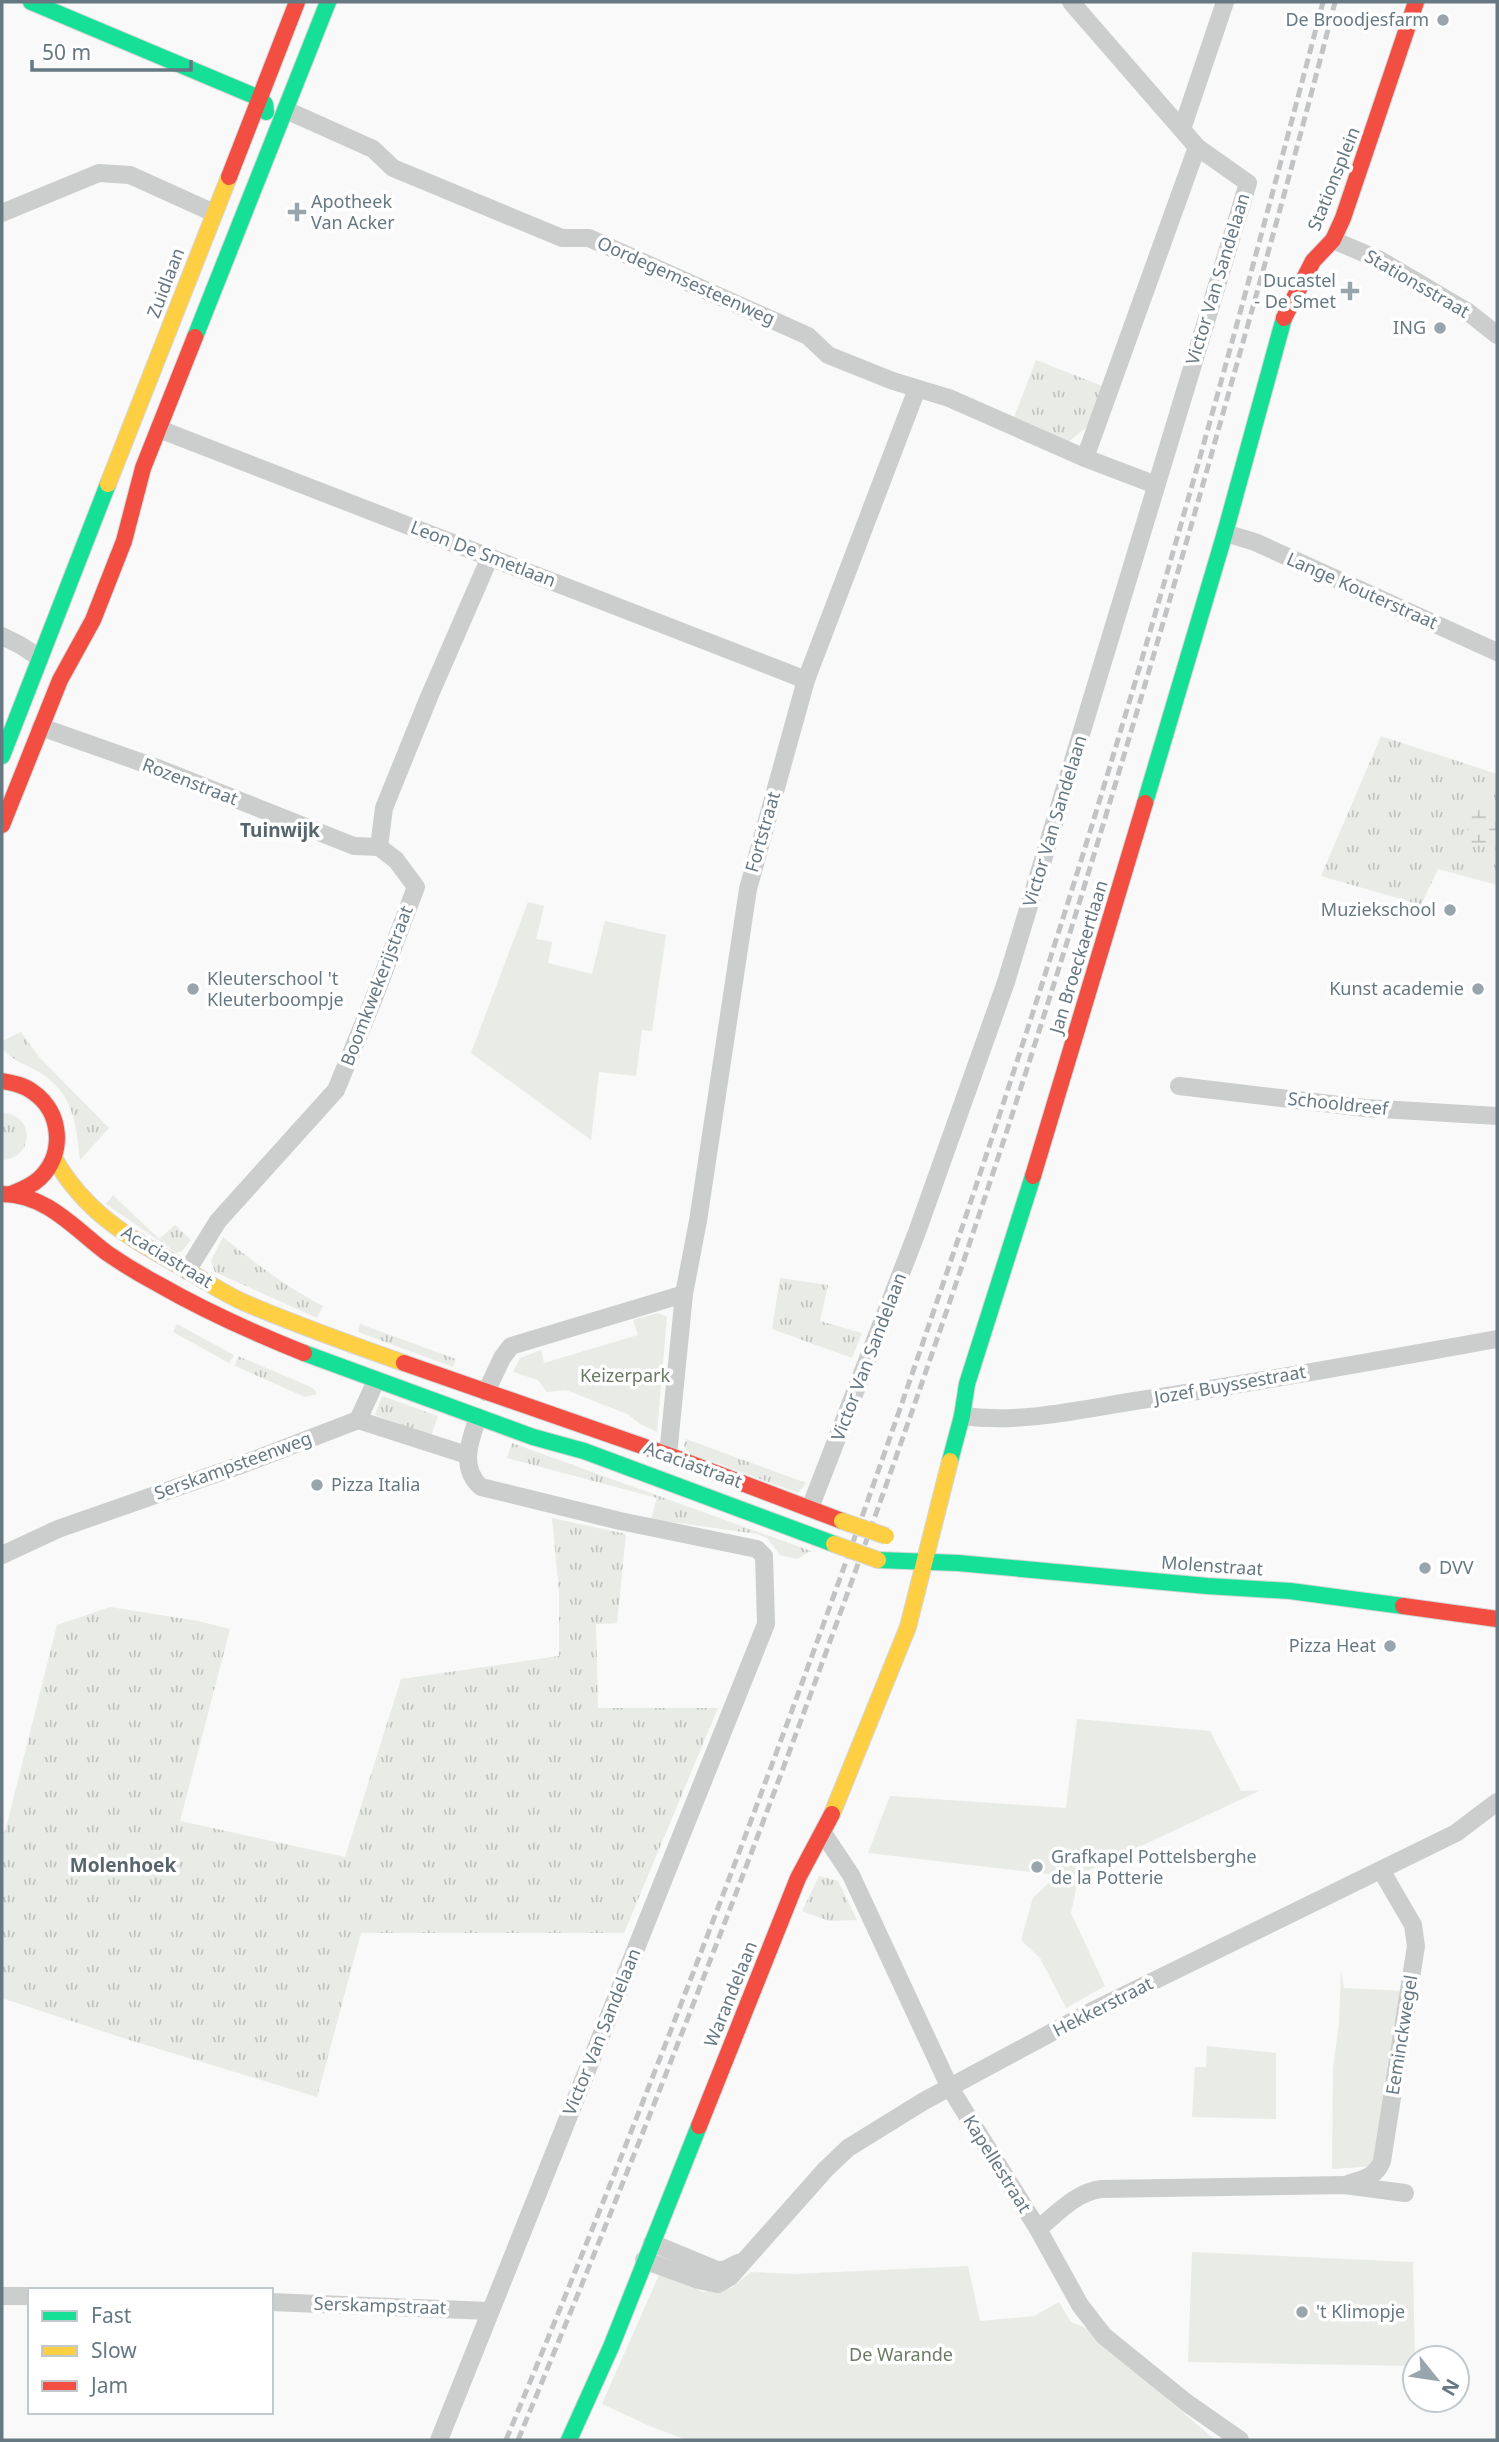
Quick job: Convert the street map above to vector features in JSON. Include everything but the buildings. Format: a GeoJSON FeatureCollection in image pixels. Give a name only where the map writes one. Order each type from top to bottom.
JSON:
{"type":"FeatureCollection","features":[{"type":"Feature","properties":{"kind":"main road"},"geometry":{"type":"LineString","coordinates":[[31,2],[259,98]]}},
{"type":"Feature","properties":{"kind":"main road","name":"Zuidlaan"},"geometry":{"type":"LineString","coordinates":[[2,755],[297,2]]}},
{"type":"Feature","properties":{"kind":"main road","name":"Zuidlaan"},"geometry":{"type":"LineString","coordinates":[[305,62],[299,51],[300,38],[314,2]]}},
{"type":"Feature","properties":{"kind":"main road","name":"Zuidlaan"},"geometry":{"type":"LineString","coordinates":[[2,825],[60,680],[93,620],[124,541],[143,468],[328,2]]}},
{"type":"Feature","properties":{"kind":"main road","name":"Stationsplein"},"geometry":{"type":"LineString","coordinates":[[1270,363],[1286,312],[1313,261],[1333,240],[1367,151],[1416,2]]}},
{"type":"Feature","properties":{"kind":"main road","name":"Zuidlaan"},"geometry":{"type":"LineString","coordinates":[[227,260],[221,248],[223,233],[266,111],[265,104],[259,98]]}},
{"type":"Feature","properties":{"kind":"main road","name":"Jan Broeckaertlaan"},"geometry":{"type":"LineString","coordinates":[[923,1561],[962,1416],[967,1384],[1066,1070],[1225,533],[1270,363]]}},
{"type":"Feature","properties":{"kind":"main road","name":"Zuidlaan"},"geometry":{"type":"LineString","coordinates":[[108,481],[107,504],[85,565],[91,576],[110,576]]}},
{"type":"Feature","properties":{"kind":"main road"},"geometry":{"type":"LineString","coordinates":[[4,1080],[32,1089],[46,1102],[55,1120],[58,1139],[54,1158]]}},
{"type":"Feature","properties":{"kind":"main road","name":"Acaciastraat"},"geometry":{"type":"LineString","coordinates":[[6,1194],[29,1187],[44,1175],[54,1158],[69,1184],[93,1209],[132,1240],[241,1301],[302,1326],[668,1455],[886,1536],[923,1561]]}},
{"type":"Feature","properties":{"kind":"main road","name":"Acaciastraat"},"geometry":{"type":"LineString","coordinates":[[6,1194],[33,1199],[47,1205],[109,1254],[194,1305],[305,1354],[533,1437],[584,1451],[878,1560],[923,1561]]}},
{"type":"Feature","properties":{"kind":"main road"},"geometry":{"type":"LineString","coordinates":[[657,1478],[668,1455]]}},
{"type":"Feature","properties":{"kind":"main road","name":"Molenstraat"},"geometry":{"type":"LineString","coordinates":[[923,1561],[1290,1591],[1497,1619]]}},
{"type":"Feature","properties":{"kind":"main road","name":"Warandelaan"},"geometry":{"type":"LineString","coordinates":[[569,2440],[611,2347],[798,1878],[823,1833],[908,1627],[923,1561]]}},
{"type":"Feature","properties":{"kind":"street"},"geometry":{"type":"LineString","coordinates":[[1071,2],[1197,147],[1085,458]]}},
{"type":"Feature","properties":{"kind":"street"},"geometry":{"type":"LineString","coordinates":[[1182,129],[1220,3]]}},
{"type":"Feature","properties":{"kind":"street","name":"Oordegemsesteenweg"},"geometry":{"type":"LineString","coordinates":[[286,110],[373,149],[393,168],[562,238],[589,238],[808,336],[828,355],[917,389],[949,398],[1085,458],[1156,485]]}},
{"type":"Feature","properties":{"kind":"street","name":"Victor Van Sandelaan"},"geometry":{"type":"LineString","coordinates":[[810,1508],[917,1232],[1006,982],[1248,183],[1197,147]]}},
{"type":"Feature","properties":{"kind":"street"},"geometry":{"type":"LineString","coordinates":[[2,213],[99,173],[130,175],[214,213]]}},
{"type":"Feature","properties":{"kind":"street","name":"Stationsstraat"},"geometry":{"type":"LineString","coordinates":[[1333,240],[1380,260],[1468,312],[1497,334]]}},
{"type":"Feature","properties":{"kind":"street","name":"Fortstraat"},"geometry":{"type":"LineString","coordinates":[[668,1455],[684,1294],[698,1221],[748,889],[806,680],[917,389]]}},
{"type":"Feature","properties":{"kind":"street","name":"Leon De Smetlaan"},"geometry":{"type":"LineString","coordinates":[[159,429],[806,680]]}},
{"type":"Feature","properties":{"kind":"street","name":"Lange Kouterstraat"},"geometry":{"type":"LineString","coordinates":[[1225,533],[1255,542],[1497,652]]}},
{"type":"Feature","properties":{"kind":"street"},"geometry":{"type":"LineString","coordinates":[[379,847],[384,808],[490,557]]}},
{"type":"Feature","properties":{"kind":"street"},"geometry":{"type":"LineString","coordinates":[[2,636],[40,659]]}},
{"type":"Feature","properties":{"kind":"street","name":"Rozenstraat"},"geometry":{"type":"LineString","coordinates":[[41,727],[159,769],[354,846],[379,847]]}},
{"type":"Feature","properties":{"kind":"street","name":"Boomkwekerijstraat"},"geometry":{"type":"LineString","coordinates":[[187,1271],[218,1221],[336,1090],[416,887],[396,860],[379,847]]}},
{"type":"Feature","properties":{"kind":"street","name":"Schooldreef"},"geometry":{"type":"LineString","coordinates":[[1179,1086],[1365,1108],[1497,1116]]}},
{"type":"Feature","properties":{"kind":"street"},"geometry":{"type":"LineString","coordinates":[[486,1392],[502,1358],[512,1346],[684,1294]]}},
{"type":"Feature","properties":{"kind":"street","name":"Jozef Buyssestraat"},"geometry":{"type":"LineString","coordinates":[[962,1416],[1035,1416],[1180,1394],[1497,1339]]}},
{"type":"Feature","properties":{"kind":"street"},"geometry":{"type":"LineString","coordinates":[[376,1381],[358,1420],[467,1455],[478,1417]]}},
{"type":"Feature","properties":{"kind":"street","name":"Serskampsteenweg"},"geometry":{"type":"LineString","coordinates":[[2,1555],[58,1529],[241,1465],[358,1420]]}},
{"type":"Feature","properties":{"kind":"street","name":"Victor Van Sandelaan"},"geometry":{"type":"LineString","coordinates":[[439,2440],[766,1623],[764,1556],[757,1549],[620,1521],[481,1487],[470,1472],[467,1455]]}},
{"type":"Feature","properties":{"kind":"street","name":"Hekkerstraat"},"geometry":{"type":"LineString","coordinates":[[648,2251],[724,2270],[744,2259],[848,2148],[950,2088],[1088,2013],[1456,1833],[1497,1802]]}},
{"type":"Feature","properties":{"kind":"street","name":"Kapellestraat"},"geometry":{"type":"LineString","coordinates":[[823,1833],[851,1875],[950,2088],[1038,2229],[1080,2305],[1104,2336],[1187,2403],[1240,2440]]}},
{"type":"Feature","properties":{"kind":"street","name":"Eeminckwegel"},"geometry":{"type":"LineString","coordinates":[[1344,2185],[1372,2176],[1382,2161],[1416,1946],[1413,1925],[1381,1870]]}},
{"type":"Feature","properties":{"kind":"street","name":"Eeminckwegel"},"geometry":{"type":"LineString","coordinates":[[1038,2229],[1076,2198],[1095,2190],[1344,2185],[1405,2193]]}},
{"type":"Feature","properties":{"kind":"street"},"geometry":{"type":"LineString","coordinates":[[2,2296],[28,2296]]}},
{"type":"Feature","properties":{"kind":"street","name":"Serskampstraat"},"geometry":{"type":"LineString","coordinates":[[273,2302],[489,2311]]}},
{"type":"Feature","properties":{"kind":"green space"},"geometry":{"type":"Polygon","coordinates":[[[1036,360],[1105,387],[1088,426],[1068,442],[1013,420],[1036,360]]]}},
{"type":"Feature","properties":{"kind":"green space"},"geometry":{"type":"Polygon","coordinates":[[[1381,736],[1497,774],[1497,885],[1438,869],[1421,905],[1321,876],[1381,736]]]}},
{"type":"Feature","properties":{"kind":"green space"},"geometry":{"type":"Polygon","coordinates":[[[1475,804],[1497,811],[1497,851],[1464,841],[1475,804]]]}},
{"type":"Feature","properties":{"kind":"green space"},"geometry":{"type":"Polygon","coordinates":[[[528,902],[544,906],[536,939],[552,942],[548,963],[592,974],[605,921],[666,935],[652,1031],[642,1030],[636,1076],[599,1072],[591,1140],[471,1053],[528,902]]]}},
{"type":"Feature","properties":{"kind":"green space"},"geometry":{"type":"Polygon","coordinates":[[[21,1032],[40,1058],[109,1128],[80,1160],[71,1110],[60,1090],[39,1072],[15,1059],[2,1048],[2,1041],[21,1032]]]}},
{"type":"Feature","properties":{"kind":"green space"},"geometry":{"type":"Polygon","coordinates":[[[2,1113],[21,1120],[27,1136],[21,1152],[2,1160],[2,1113]]]}},
{"type":"Feature","properties":{"kind":"green space"},"geometry":{"type":"Polygon","coordinates":[[[113,1195],[159,1239],[175,1225],[191,1240],[177,1253],[106,1204],[113,1195]]]}},
{"type":"Feature","properties":{"kind":"green space"},"geometry":{"type":"Polygon","coordinates":[[[223,1237],[271,1274],[323,1306],[317,1318],[215,1272],[211,1261],[223,1237]]]}},
{"type":"Feature","properties":{"kind":"green space"},"geometry":{"type":"Polygon","coordinates":[[[780,1278],[828,1285],[820,1321],[862,1333],[852,1358],[772,1329],[780,1278]]]}},
{"type":"Feature","properties":{"kind":"green space","name":"Keizerpark"},"geometry":{"type":"Polygon","coordinates":[[[658,1313],[667,1317],[657,1432],[627,1414],[566,1390],[547,1392],[538,1380],[513,1372],[520,1358],[541,1350],[544,1363],[638,1335],[633,1320],[658,1313]]]}},
{"type":"Feature","properties":{"kind":"green space"},"geometry":{"type":"Polygon","coordinates":[[[177,1324],[234,1355],[229,1363],[173,1332],[177,1324]]]}},
{"type":"Feature","properties":{"kind":"green space"},"geometry":{"type":"Polygon","coordinates":[[[360,1324],[456,1359],[453,1367],[358,1332],[360,1324]]]}},
{"type":"Feature","properties":{"kind":"green space"},"geometry":{"type":"Polygon","coordinates":[[[238,1356],[313,1388],[317,1394],[305,1397],[235,1366],[238,1356]]]}},
{"type":"Feature","properties":{"kind":"green space"},"geometry":{"type":"Polygon","coordinates":[[[382,1396],[438,1416],[431,1436],[375,1415],[382,1396]]]}},
{"type":"Feature","properties":{"kind":"green space"},"geometry":{"type":"Polygon","coordinates":[[[686,1439],[806,1483],[798,1493],[687,1452],[684,1445],[686,1439]]]}},
{"type":"Feature","properties":{"kind":"green space"},"geometry":{"type":"Polygon","coordinates":[[[512,1443],[811,1551],[797,1559],[780,1555],[767,1538],[757,1534],[651,1519],[657,1498],[507,1458],[512,1443]]]}},
{"type":"Feature","properties":{"kind":"green space"},"geometry":{"type":"Polygon","coordinates":[[[552,1518],[626,1534],[617,1623],[596,1624],[598,1708],[718,1708],[624,1933],[361,1933],[317,2097],[2,1998],[2,1831],[5,1832],[57,1625],[110,1607],[230,1629],[180,1821],[345,1857],[401,1679],[559,1656],[559,1592],[552,1518]]]}},
{"type":"Feature","properties":{"kind":"green space"},"geometry":{"type":"Polygon","coordinates":[[[1077,1719],[1210,1731],[1241,1791],[1261,1790],[1079,1875],[1071,1913],[1105,1986],[1066,2008],[1040,1958],[1021,1940],[1033,1898],[1057,1875],[868,1853],[890,1796],[1066,1808],[1077,1719]]]}},
{"type":"Feature","properties":{"kind":"green space"},"geometry":{"type":"Polygon","coordinates":[[[819,1876],[838,1881],[857,1920],[829,1921],[802,1911],[819,1876]]]}},
{"type":"Feature","properties":{"kind":"green space"},"geometry":{"type":"Polygon","coordinates":[[[1341,1970],[1344,1988],[1405,1991],[1376,2166],[1332,2169],[1333,2069],[1339,2023],[1341,1970]]]}},
{"type":"Feature","properties":{"kind":"green space"},"geometry":{"type":"Polygon","coordinates":[[[1207,2046],[1276,2053],[1276,2119],[1192,2117],[1195,2067],[1206,2067],[1207,2046]]]}},
{"type":"Feature","properties":{"kind":"green space"},"geometry":{"type":"Polygon","coordinates":[[[1192,2252],[1413,2262],[1415,2344],[1401,2344],[1401,2366],[1188,2362],[1192,2252]]]}},
{"type":"Feature","properties":{"kind":"green space","name":"De Warande"},"geometry":{"type":"Polygon","coordinates":[[[968,2266],[980,2321],[1034,2316],[1059,2302],[1071,2322],[1084,2327],[1215,2440],[687,2440],[602,2404],[659,2275],[703,2292],[731,2288],[751,2272],[794,2274],[968,2266]]]}},
{"type":"Feature","properties":{"kind":"railway"},"geometry":{"type":"LineString","coordinates":[[506,2440],[654,2074],[794,1706],[926,1334],[989,1147],[1050,959],[1159,602],[1323,2]]}},
{"type":"Feature","properties":{"kind":"railway"},"geometry":{"type":"LineString","coordinates":[[518,2440],[640,2141],[813,1688],[922,1383],[1006,1135],[1153,656],[1274,233],[1335,2]]}},
{"type":"Feature","properties":{"kind":"traffic: fast"},"geometry":{"type":"LineString","coordinates":[[31,2],[259,98],[265,104],[266,112]]}},
{"type":"Feature","properties":{"kind":"traffic: fast"},"geometry":{"type":"LineString","coordinates":[[195,337],[328,2]]}},
{"type":"Feature","properties":{"kind":"traffic: fast"},"geometry":{"type":"LineString","coordinates":[[1145,803],[1225,533],[1284,318]]}},
{"type":"Feature","properties":{"kind":"traffic: fast"},"geometry":{"type":"LineString","coordinates":[[2,756],[108,484]]}},
{"type":"Feature","properties":{"kind":"traffic: fast"},"geometry":{"type":"LineString","coordinates":[[950,1461],[967,1384],[1033,1176]]}},
{"type":"Feature","properties":{"kind":"traffic: fast"},"geometry":{"type":"LineString","coordinates":[[304,1353],[533,1437],[584,1451],[834,1544]]}},
{"type":"Feature","properties":{"kind":"traffic: fast"},"geometry":{"type":"LineString","coordinates":[[878,1560],[958,1563],[1290,1591],[1403,1606]]}},
{"type":"Feature","properties":{"kind":"traffic: fast"},"geometry":{"type":"LineString","coordinates":[[569,2440],[611,2347],[699,2126]]}},
{"type":"Feature","properties":{"kind":"traffic: slow"},"geometry":{"type":"LineString","coordinates":[[108,484],[229,177]]}},
{"type":"Feature","properties":{"kind":"traffic: slow"},"geometry":{"type":"LineString","coordinates":[[54,1158],[79,1193],[108,1220],[218,1289],[283,1319],[404,1363]]}},
{"type":"Feature","properties":{"kind":"traffic: slow"},"geometry":{"type":"LineString","coordinates":[[832,1814],[908,1627],[950,1461]]}},
{"type":"Feature","properties":{"kind":"traffic: slow"},"geometry":{"type":"LineString","coordinates":[[842,1521],[886,1536]]}},
{"type":"Feature","properties":{"kind":"traffic: slow"},"geometry":{"type":"LineString","coordinates":[[834,1544],[878,1560]]}},
{"type":"Feature","properties":{"kind":"traffic: jam"},"geometry":{"type":"LineString","coordinates":[[229,177],[297,2]]}},
{"type":"Feature","properties":{"kind":"traffic: jam"},"geometry":{"type":"LineString","coordinates":[[1284,318],[1313,261],[1333,240],[1343,218],[1416,2]]}},
{"type":"Feature","properties":{"kind":"traffic: jam"},"geometry":{"type":"LineString","coordinates":[[2,825],[60,680],[93,620],[124,541],[143,468],[195,337]]}},
{"type":"Feature","properties":{"kind":"traffic: jam"},"geometry":{"type":"LineString","coordinates":[[1033,1176],[1145,803]]}},
{"type":"Feature","properties":{"kind":"traffic: jam"},"geometry":{"type":"LineString","coordinates":[[2,1081],[26,1088],[43,1100],[55,1122],[57,1134],[54,1157],[48,1168],[26,1188],[11,1194]]}},
{"type":"Feature","properties":{"kind":"traffic: jam"},"geometry":{"type":"LineString","coordinates":[[2,1194],[18,1196],[46,1206],[107,1253],[145,1277],[212,1312],[304,1353]]}},
{"type":"Feature","properties":{"kind":"traffic: jam"},"geometry":{"type":"LineString","coordinates":[[404,1363],[668,1455],[842,1521]]}},
{"type":"Feature","properties":{"kind":"traffic: jam"},"geometry":{"type":"LineString","coordinates":[[1403,1606],[1497,1619]]}},
{"type":"Feature","properties":{"kind":"traffic: jam"},"geometry":{"type":"LineString","coordinates":[[699,2126],[798,1878],[832,1814]]}},
{"type":"Feature","properties":{"kind":"place","name":"De Broodjesfarm"},"geometry":{"type":"Point","coordinates":[1443,20]}},
{"type":"Feature","properties":{"kind":"place","name":"Apotheek Van Acker"},"geometry":{"type":"Point","coordinates":[297,212]}},
{"type":"Feature","properties":{"kind":"place","name":"Ducastel - De Smet"},"geometry":{"type":"Point","coordinates":[1350,291]}},
{"type":"Feature","properties":{"kind":"place","name":"ING"},"geometry":{"type":"Point","coordinates":[1440,328]}},
{"type":"Feature","properties":{"kind":"place","name":"Muziekschool"},"geometry":{"type":"Point","coordinates":[1450,910]}},
{"type":"Feature","properties":{"kind":"place","name":"Kleuterschool 't Kleuterboompje"},"geometry":{"type":"Point","coordinates":[193,989]}},
{"type":"Feature","properties":{"kind":"place","name":"Kunst academie"},"geometry":{"type":"Point","coordinates":[1478,989]}},
{"type":"Feature","properties":{"kind":"place","name":"Pizza Italia"},"geometry":{"type":"Point","coordinates":[317,1485]}},
{"type":"Feature","properties":{"kind":"place","name":"DVV"},"geometry":{"type":"Point","coordinates":[1425,1568]}},
{"type":"Feature","properties":{"kind":"place","name":"Pizza Heat"},"geometry":{"type":"Point","coordinates":[1390,1646]}},
{"type":"Feature","properties":{"kind":"place","name":"Grafkapel Pottelsberghe de la Potterie"},"geometry":{"type":"Point","coordinates":[1037,1867]}},
{"type":"Feature","properties":{"kind":"place","name":"'t Klimopje"},"geometry":{"type":"Point","coordinates":[1302,2312]}},
{"type":"Feature","properties":{"kind":"district","name":"Tuinwijk"},"geometry":{"type":"Point","coordinates":[280,830]}},
{"type":"Feature","properties":{"kind":"district","name":"Molenhoek"},"geometry":{"type":"Point","coordinates":[123,1865]}}]}
